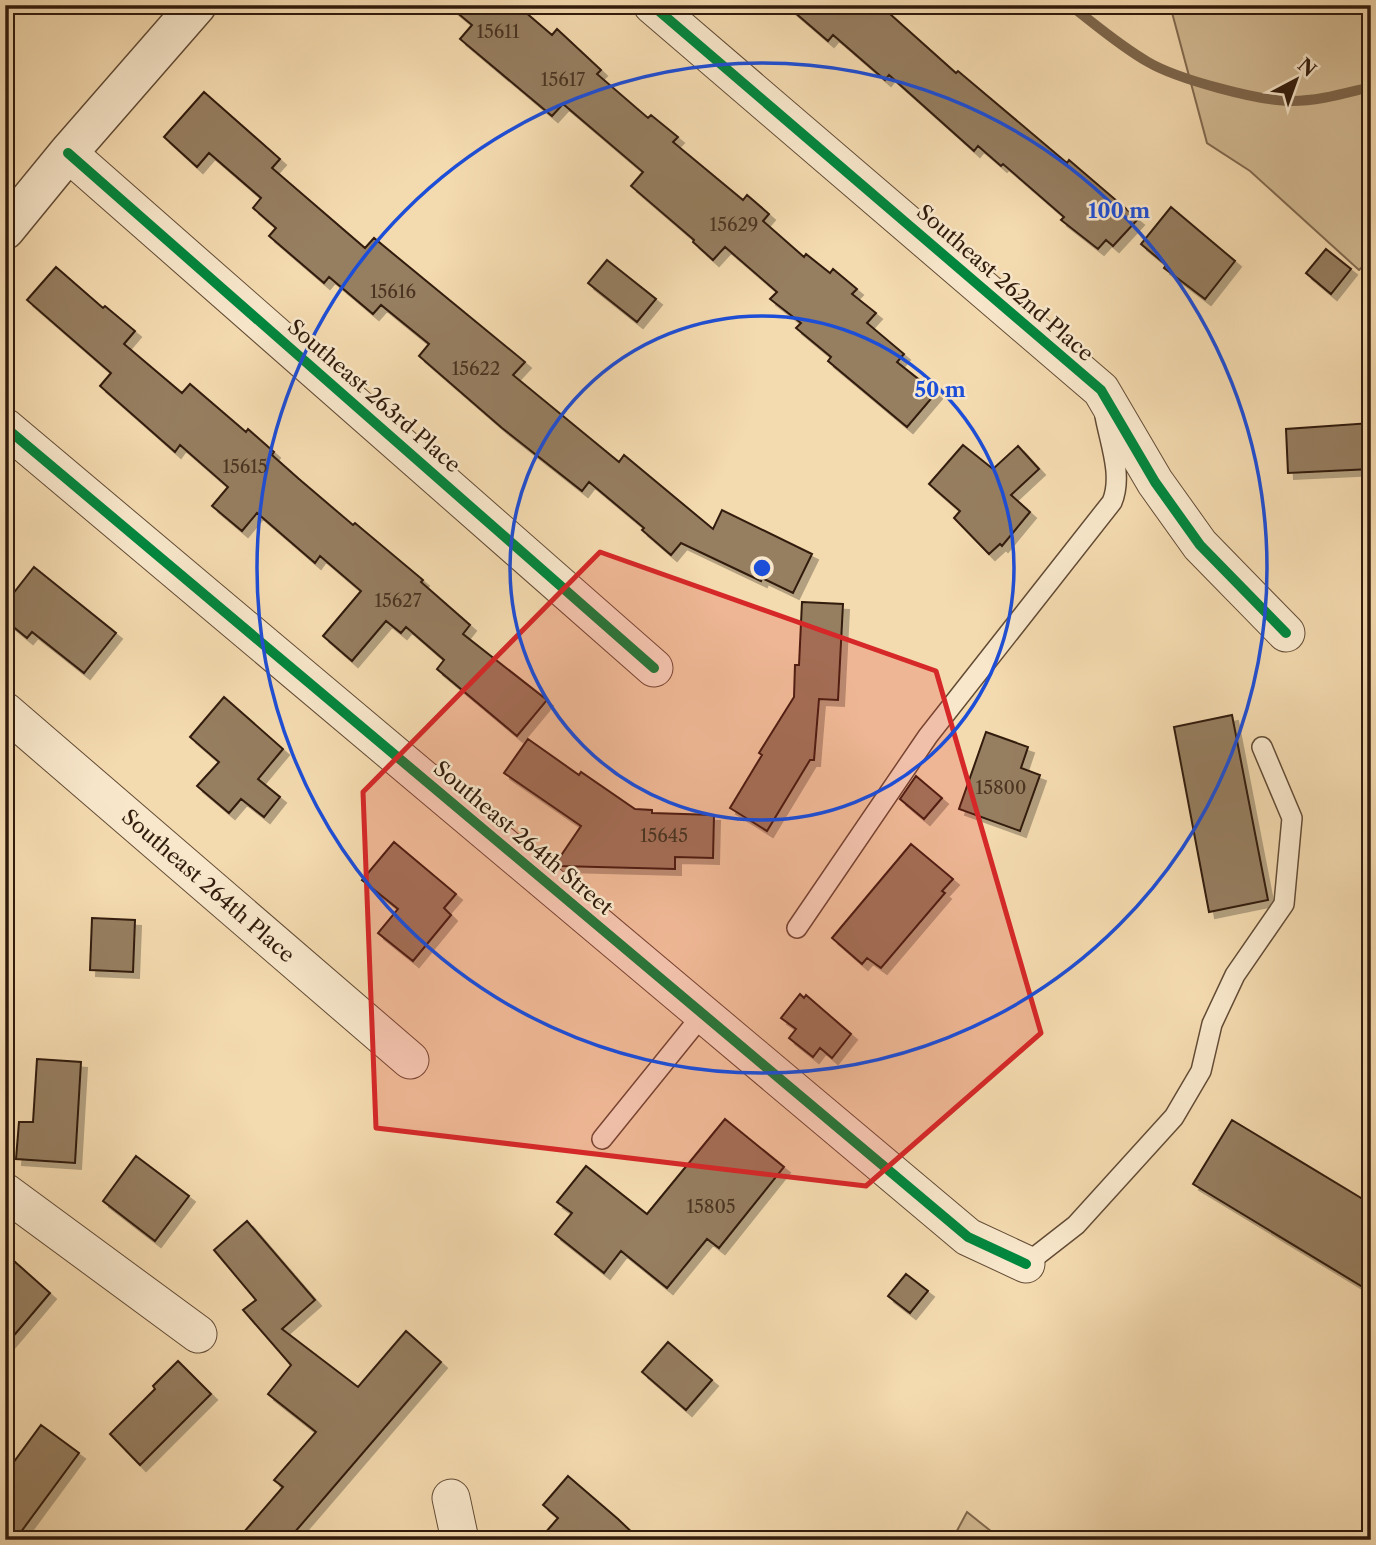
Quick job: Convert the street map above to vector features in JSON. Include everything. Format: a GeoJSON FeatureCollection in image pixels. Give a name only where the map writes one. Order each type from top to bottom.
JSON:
{"type":"FeatureCollection","features":[{"type":"Feature","properties":{"kind":"street"},"geometry":{"type":"LineString","coordinates":[[5,230],[197,5]]}},
{"type":"Feature","properties":{"kind":"street","name":"Southeast 262nd Place"},"geometry":{"type":"LineString","coordinates":[[652,5],[1101,390],[1154,482],[1200,545],[1286,633]]}},
{"type":"Feature","properties":{"kind":"street","name":"Southeast 263rd Place"},"geometry":{"type":"LineString","coordinates":[[68,153],[654,668]]}},
{"type":"Feature","properties":{"kind":"street","name":"Southeast 264th Street"},"geometry":{"type":"LineString","coordinates":[[5,427],[968,1237],[1026,1264]]}},
{"type":"Feature","properties":{"kind":"street","name":"Southeast 264th Place"},"geometry":{"type":"LineString","coordinates":[[5,711],[410,1060]]}},
{"type":"Feature","properties":{"kind":"street"},"geometry":{"type":"LineString","coordinates":[[5,1192],[198,1334]]}},
{"type":"Feature","properties":{"kind":"street"},"geometry":{"type":"LineString","coordinates":[[451,1498],[460,1540]]}},
{"type":"Feature","properties":{"kind":"lane"},"geometry":{"type":"LineString","coordinates":[[797,928],[928,736],[1112,502],[1116,491],[1116,469],[1101,390]]}},
{"type":"Feature","properties":{"kind":"lane"},"geometry":{"type":"LineString","coordinates":[[1026,1264],[1076,1225],[1174,1117],[1201,1071],[1212,1024],[1235,975],[1284,904],[1293,818],[1262,747]]}},
{"type":"Feature","properties":{"kind":"lane"},"geometry":{"type":"LineString","coordinates":[[602,1139],[703,1014]]}},
{"type":"Feature","properties":{"kind":"highlighted area"},"geometry":{"type":"Polygon","coordinates":[[[600,552],[936,671],[1041,1033],[866,1186],[376,1128],[363,792],[600,552]]]}},
{"type":"Feature","properties":{"kind":"shaded area"},"geometry":{"type":"Polygon","coordinates":[[[1170,5],[1371,5],[1371,259],[1359,270],[1250,171],[1207,143],[1170,5]]]}},
{"type":"Feature","properties":{"kind":"shaded area"},"geometry":{"type":"Polygon","coordinates":[[[967,1512],[1002,1540],[952,1540],[967,1512]]]}},
{"type":"Feature","properties":{"kind":"building"},"geometry":{"type":"Polygon","coordinates":[[[448,5],[517,5],[552,35],[557,29],[601,70],[597,74],[648,118],[651,115],[678,137],[673,142],[743,200],[747,195],[769,214],[763,221],[804,257],[806,254],[830,273],[833,269],[857,289],[852,294],[876,313],[867,323],[904,354],[897,362],[936,393],[907,427],[828,361],[831,357],[796,328],[801,323],[770,299],[777,292],[725,247],[713,260],[693,242],[694,240],[631,186],[643,172],[563,104],[552,116],[460,39],[472,25],[448,5]]]}},
{"type":"Feature","properties":{"kind":"building"},"geometry":{"type":"Polygon","coordinates":[[[786,5],[880,5],[956,73],[958,71],[1067,163],[1069,160],[1138,219],[1113,246],[1106,240],[1098,249],[1061,220],[1064,217],[1003,164],[1001,166],[978,146],[974,151],[889,75],[885,80],[833,35],[828,41],[786,5]]]}},
{"type":"Feature","properties":{"kind":"building"},"geometry":{"type":"Polygon","coordinates":[[[204,92],[280,159],[272,168],[365,248],[374,238],[525,362],[513,375],[619,462],[624,455],[713,529],[722,510],[812,554],[793,593],[681,543],[671,555],[642,530],[644,528],[589,482],[582,491],[502,428],[419,356],[429,344],[381,305],[373,314],[329,277],[324,283],[269,236],[276,228],[253,208],[261,198],[209,153],[197,167],[164,137],[204,92]]]}},
{"type":"Feature","properties":{"kind":"building"},"geometry":{"type":"Polygon","coordinates":[[[1171,207],[1235,261],[1205,299],[1164,268],[1166,265],[1141,244],[1171,207]]]}},
{"type":"Feature","properties":{"kind":"building"},"geometry":{"type":"Polygon","coordinates":[[[1326,249],[1351,269],[1331,294],[1306,273],[1326,249]]]}},
{"type":"Feature","properties":{"kind":"building"},"geometry":{"type":"Polygon","coordinates":[[[607,260],[656,299],[637,322],[588,283],[607,260]]]}},
{"type":"Feature","properties":{"kind":"building"},"geometry":{"type":"Polygon","coordinates":[[[56,267],[103,308],[105,306],[135,331],[124,344],[182,393],[190,384],[246,432],[248,429],[299,479],[423,580],[421,582],[470,625],[463,634],[547,700],[517,736],[437,669],[444,660],[406,627],[401,633],[386,621],[352,661],[323,636],[361,591],[320,556],[315,563],[257,513],[242,531],[212,506],[228,487],[180,445],[175,452],[100,386],[111,373],[27,300],[56,267]]]}},
{"type":"Feature","properties":{"kind":"building"},"geometry":{"type":"Polygon","coordinates":[[[1371,423],[1371,469],[1288,473],[1286,429],[1371,423]]]}},
{"type":"Feature","properties":{"kind":"building"},"geometry":{"type":"Polygon","coordinates":[[[963,445],[993,469],[1018,446],[1039,469],[1011,495],[1030,512],[1002,546],[1000,544],[989,554],[954,518],[960,511],[929,484],[963,445]]]}},
{"type":"Feature","properties":{"kind":"building"},"geometry":{"type":"Polygon","coordinates":[[[34,567],[116,633],[84,673],[32,632],[27,638],[5,620],[5,604],[34,567]]]}},
{"type":"Feature","properties":{"kind":"building"},"geometry":{"type":"Polygon","coordinates":[[[802,602],[843,604],[838,700],[819,699],[814,760],[810,760],[767,831],[730,808],[762,755],[759,753],[794,697],[795,665],[799,665],[802,602]]]}},
{"type":"Feature","properties":{"kind":"building"},"geometry":{"type":"Polygon","coordinates":[[[224,697],[283,749],[258,779],[280,797],[264,817],[241,799],[229,813],[197,786],[219,762],[190,737],[224,697]]]}},
{"type":"Feature","properties":{"kind":"building"},"geometry":{"type":"Polygon","coordinates":[[[1232,715],[1268,900],[1209,912],[1174,727],[1232,715]]]}},
{"type":"Feature","properties":{"kind":"building"},"geometry":{"type":"Polygon","coordinates":[[[986,732],[1028,747],[1021,768],[1040,775],[1020,831],[959,809],[986,732]]]}},
{"type":"Feature","properties":{"kind":"building"},"geometry":{"type":"Polygon","coordinates":[[[528,739],[579,775],[581,772],[635,809],[652,810],[652,813],[714,815],[713,858],[675,857],[675,869],[559,866],[556,863],[581,826],[504,773],[528,739]]]}},
{"type":"Feature","properties":{"kind":"building"},"geometry":{"type":"Polygon","coordinates":[[[916,776],[942,798],[924,819],[900,799],[916,776]]]}},
{"type":"Feature","properties":{"kind":"building"},"geometry":{"type":"Polygon","coordinates":[[[394,842],[456,894],[444,908],[451,915],[413,961],[378,933],[398,909],[362,880],[394,842]]]}},
{"type":"Feature","properties":{"kind":"building"},"geometry":{"type":"Polygon","coordinates":[[[911,844],[953,879],[942,891],[945,893],[881,968],[867,958],[862,964],[832,938],[911,844]]]}},
{"type":"Feature","properties":{"kind":"building"},"geometry":{"type":"Polygon","coordinates":[[[92,918],[135,920],[133,972],[90,970],[92,918]]]}},
{"type":"Feature","properties":{"kind":"building"},"geometry":{"type":"Polygon","coordinates":[[[800,994],[804,998],[806,995],[851,1034],[832,1058],[820,1048],[813,1057],[789,1038],[796,1029],[781,1018],[800,994]]]}},
{"type":"Feature","properties":{"kind":"building"},"geometry":{"type":"Polygon","coordinates":[[[37,1059],[81,1062],[75,1163],[16,1159],[19,1122],[33,1122],[37,1059]]]}},
{"type":"Feature","properties":{"kind":"building"},"geometry":{"type":"Polygon","coordinates":[[[725,1119],[784,1167],[719,1248],[707,1239],[667,1288],[621,1251],[604,1273],[555,1234],[572,1213],[557,1202],[586,1166],[647,1214],[725,1119]]]}},
{"type":"Feature","properties":{"kind":"building"},"geometry":{"type":"Polygon","coordinates":[[[1232,1120],[1371,1204],[1371,1292],[1193,1184],[1232,1120]]]}},
{"type":"Feature","properties":{"kind":"building"},"geometry":{"type":"Polygon","coordinates":[[[136,1156],[189,1196],[155,1241],[103,1201],[136,1156]]]}},
{"type":"Feature","properties":{"kind":"building"},"geometry":{"type":"Polygon","coordinates":[[[247,1221],[315,1300],[282,1329],[358,1387],[406,1331],[441,1362],[288,1540],[237,1540],[283,1487],[274,1480],[316,1432],[268,1394],[291,1365],[243,1310],[256,1300],[214,1250],[247,1221]]]}},
{"type":"Feature","properties":{"kind":"building"},"geometry":{"type":"Polygon","coordinates":[[[5,1253],[50,1293],[5,1346],[5,1253]]]}},
{"type":"Feature","properties":{"kind":"building"},"geometry":{"type":"Polygon","coordinates":[[[906,1274],[928,1291],[910,1313],[888,1296],[906,1274]]]}},
{"type":"Feature","properties":{"kind":"building"},"geometry":{"type":"Polygon","coordinates":[[[668,1342],[712,1380],[686,1410],[642,1372],[668,1342]]]}},
{"type":"Feature","properties":{"kind":"building"},"geometry":{"type":"Polygon","coordinates":[[[178,1361],[211,1394],[140,1465],[110,1434],[155,1389],[153,1386],[178,1361]]]}},
{"type":"Feature","properties":{"kind":"building"},"geometry":{"type":"Polygon","coordinates":[[[41,1425],[79,1453],[15,1540],[5,1540],[5,1474],[41,1425]]]}},
{"type":"Feature","properties":{"kind":"building"},"geometry":{"type":"Polygon","coordinates":[[[568,1476],[640,1540],[539,1540],[558,1518],[543,1505],[568,1476]]]}},
{"type":"Feature","properties":{"kind":"waterway"},"geometry":{"type":"LineString","coordinates":[[1070,5],[1148,62],[1218,88],[1277,100],[1302,101],[1371,87]]}},
{"type":"Feature","properties":{"kind":"cycle path"},"geometry":{"type":"LineString","coordinates":[[652,5],[1101,390],[1155,482],[1200,545],[1286,633]]}},
{"type":"Feature","properties":{"kind":"cycle path"},"geometry":{"type":"LineString","coordinates":[[68,153],[654,668]]}},
{"type":"Feature","properties":{"kind":"cycle path"},"geometry":{"type":"LineString","coordinates":[[5,427],[968,1237],[1026,1264]]}}]}
